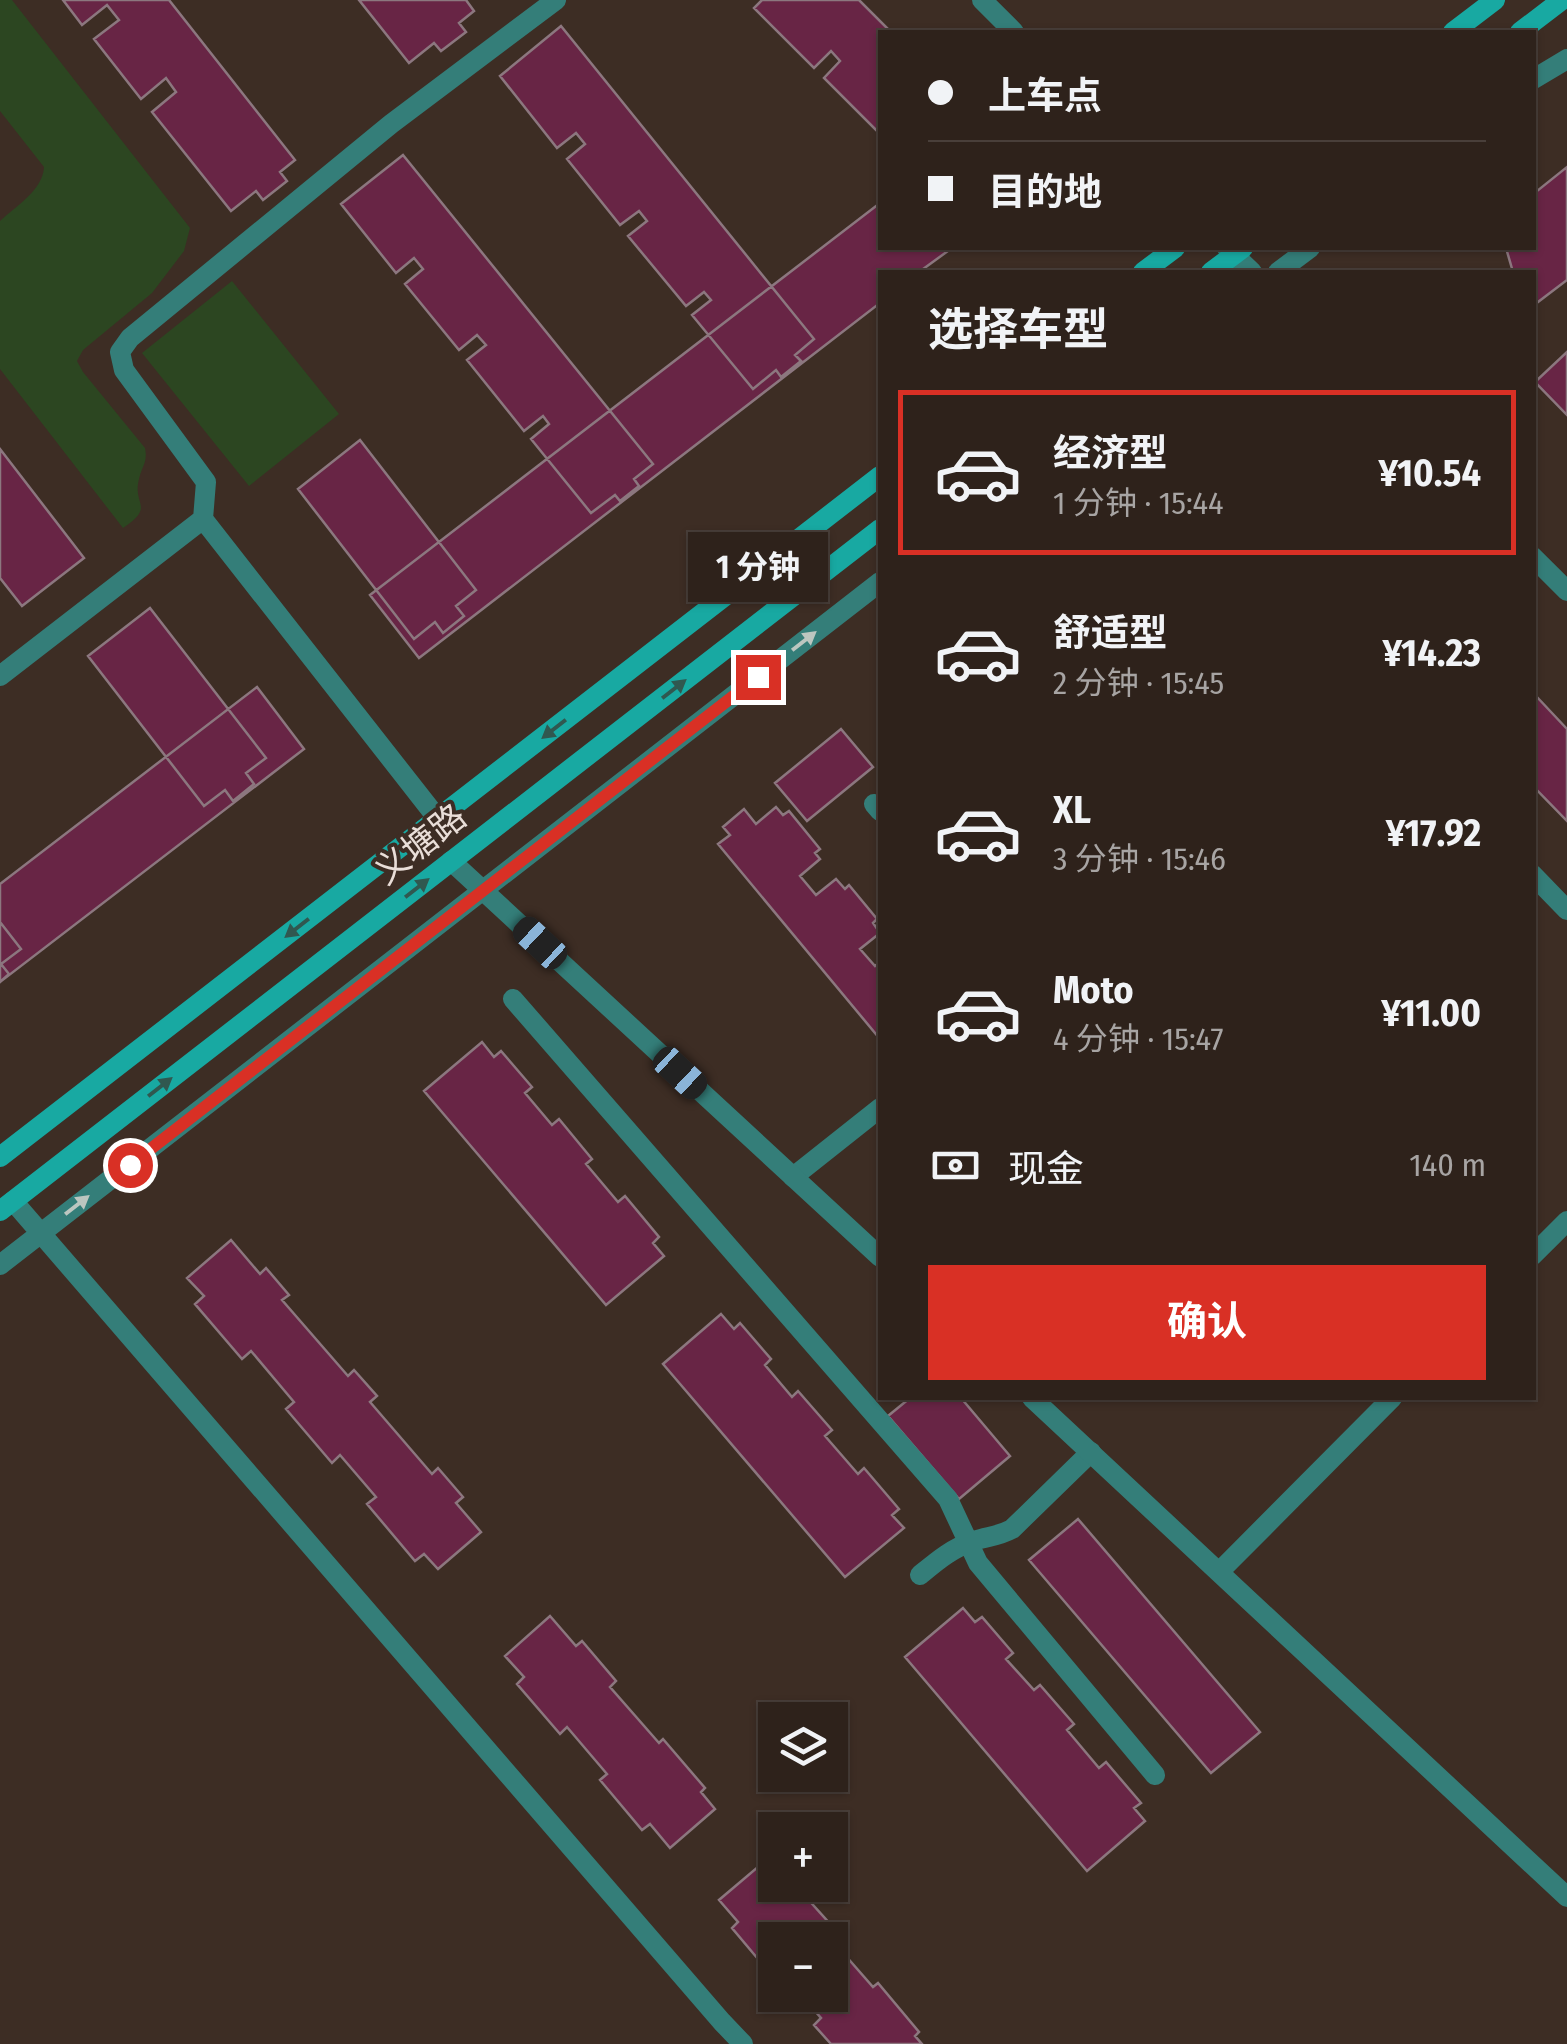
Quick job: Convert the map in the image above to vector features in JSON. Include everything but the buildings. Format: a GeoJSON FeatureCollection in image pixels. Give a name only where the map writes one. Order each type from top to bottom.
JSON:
{"type":"FeatureCollection","features":[{"type":"Feature","properties":{"kind":"main road"},"geometry":{"type":"LineString","coordinates":[[1456,30],[1494,0]]}},
{"type":"Feature","properties":{"kind":"main road"},"geometry":{"type":"LineString","coordinates":[[1523,30],[1562,0]]}},
{"type":"Feature","properties":{"kind":"main road"},"geometry":{"type":"LineString","coordinates":[[1146,270],[1173,250]]}},
{"type":"Feature","properties":{"kind":"main road"},"geometry":{"type":"LineString","coordinates":[[1212,270],[1234,250]]}},
{"type":"Feature","properties":{"kind":"main road","name":"义塘路"},"geometry":{"type":"LineString","coordinates":[[0,1157],[878,478]]}},
{"type":"Feature","properties":{"kind":"main road","name":"义塘路"},"geometry":{"type":"LineString","coordinates":[[7,1206],[878,531]]}},
{"type":"Feature","properties":{"kind":"street"},"geometry":{"type":"LineString","coordinates":[[438,818],[202,519],[206,482],[124,370],[120,352],[130,338],[331,173],[556,0]]}},
{"type":"Feature","properties":{"kind":"street"},"geometry":{"type":"LineString","coordinates":[[982,0],[1012,30]]}},
{"type":"Feature","properties":{"kind":"street"},"geometry":{"type":"LineString","coordinates":[[1536,78],[1567,59]]}},
{"type":"Feature","properties":{"kind":"street"},"geometry":{"type":"LineString","coordinates":[[1234,250],[1250,270]]}},
{"type":"Feature","properties":{"kind":"street"},"geometry":{"type":"LineString","coordinates":[[1281,270],[1307,250]]}},
{"type":"Feature","properties":{"kind":"street"},"geometry":{"type":"LineString","coordinates":[[0,676],[202,519]]}},
{"type":"Feature","properties":{"kind":"street"},"geometry":{"type":"LineString","coordinates":[[1536,560],[1567,591]]}},
{"type":"Feature","properties":{"kind":"street"},"geometry":{"type":"LineString","coordinates":[[0,1264],[878,584]]}},
{"type":"Feature","properties":{"kind":"street"},"geometry":{"type":"LineString","coordinates":[[451,861],[878,1255]]}},
{"type":"Feature","properties":{"kind":"street"},"geometry":{"type":"LineString","coordinates":[[1536,878],[1567,910]]}},
{"type":"Feature","properties":{"kind":"street"},"geometry":{"type":"LineString","coordinates":[[514,999],[948,1499],[978,1563],[1155,1775]]}},
{"type":"Feature","properties":{"kind":"street"},"geometry":{"type":"LineString","coordinates":[[793,1177],[878,1110]]}},
{"type":"Feature","properties":{"kind":"street"},"geometry":{"type":"LineString","coordinates":[[7,1206],[41,1233],[743,2044]]}},
{"type":"Feature","properties":{"kind":"street"},"geometry":{"type":"LineString","coordinates":[[1536,1252],[1567,1221]]}},
{"type":"Feature","properties":{"kind":"street"},"geometry":{"type":"LineString","coordinates":[[1034,1400],[1567,1898]]}},
{"type":"Feature","properties":{"kind":"street"},"geometry":{"type":"LineString","coordinates":[[1220,1570],[1390,1400]]}},
{"type":"Feature","properties":{"kind":"street"},"geometry":{"type":"LineString","coordinates":[[920,1576],[948,1552],[1012,1529],[1091,1452]]}},
{"type":"Feature","properties":{"kind":"green space"},"geometry":{"type":"Polygon","coordinates":[[[0,0],[12,0],[190,228],[184,251],[152,293],[83,350],[77,361],[145,448],[138,488],[141,510],[123,528],[0,369],[0,221],[34,190],[44,167],[0,111],[0,0]]]}},
{"type":"Feature","properties":{"kind":"green space"},"geometry":{"type":"Polygon","coordinates":[[[232,281],[339,414],[249,486],[142,353],[232,281]]]}},
{"type":"Feature","properties":{"kind":"route"},"geometry":{"type":"LineString","coordinates":[[130,1165],[758,677]]}}]}
